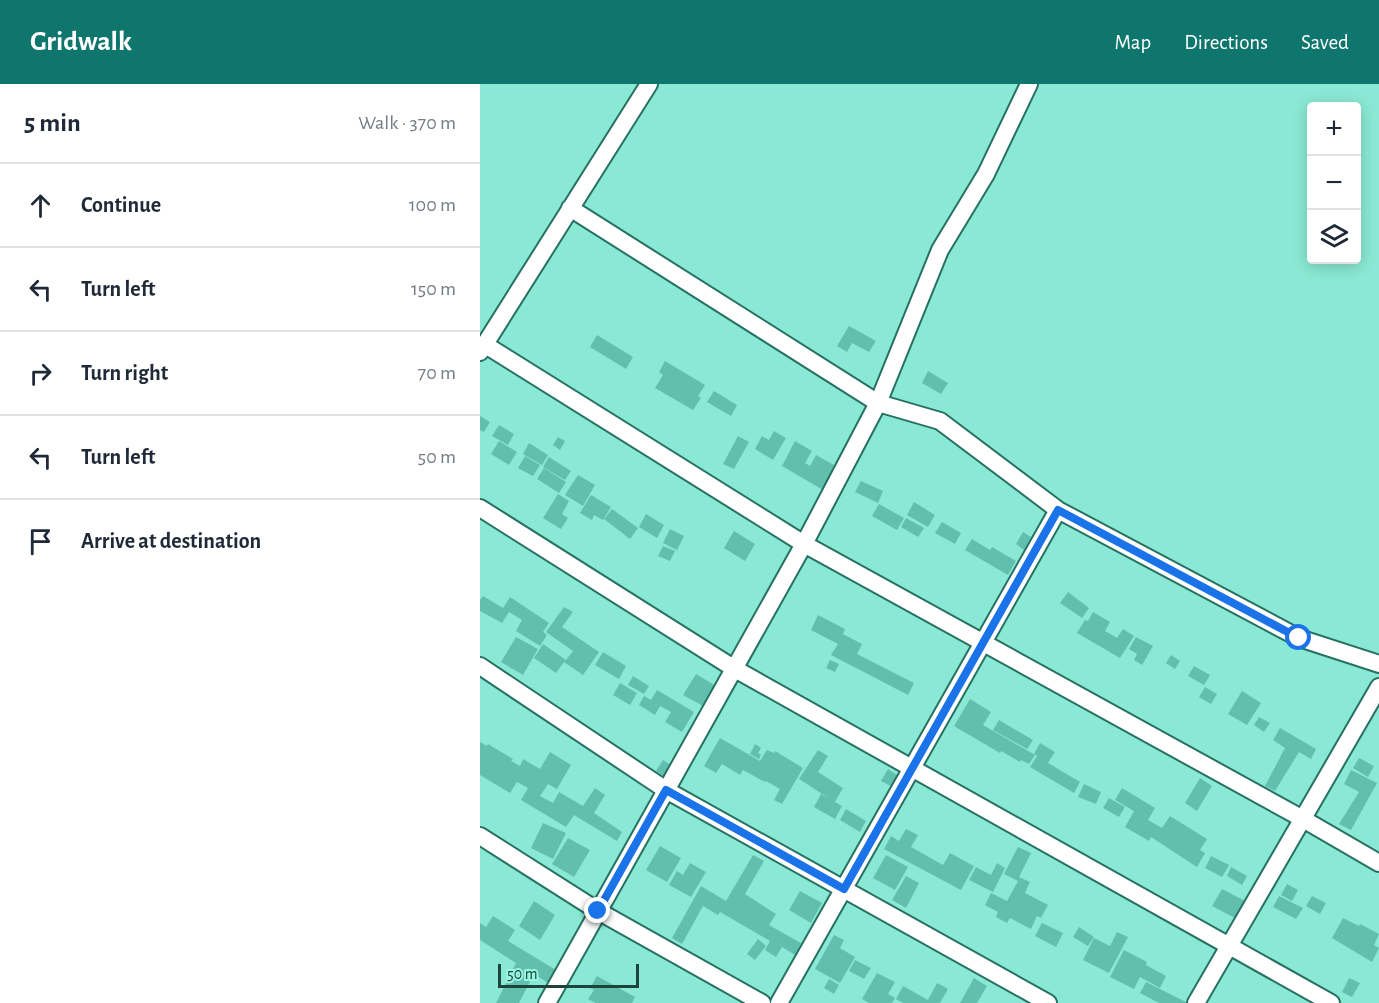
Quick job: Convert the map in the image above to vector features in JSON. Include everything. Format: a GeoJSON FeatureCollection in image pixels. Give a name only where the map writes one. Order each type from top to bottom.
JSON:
{"type":"FeatureCollection","features":[{"type":"Feature","properties":{"kind":"street"},"geometry":{"type":"LineString","coordinates":[[649,84],[482,348],[804,544],[1379,863]]}},
{"type":"Feature","properties":{"kind":"street"},"geometry":{"type":"LineString","coordinates":[[547,1003],[804,544],[878,403],[940,250],[986,174],[1029,84]]}},
{"type":"Feature","properties":{"kind":"street"},"geometry":{"type":"LineString","coordinates":[[570,208],[878,403],[940,421],[1058,510],[1299,638],[1379,664]]}},
{"type":"Feature","properties":{"kind":"street"},"geometry":{"type":"LineString","coordinates":[[480,507],[735,669],[1331,1003]]}},
{"type":"Feature","properties":{"kind":"street"},"geometry":{"type":"LineString","coordinates":[[779,1003],[1058,510]]}},
{"type":"Feature","properties":{"kind":"street"},"geometry":{"type":"LineString","coordinates":[[480,666],[666,790],[1048,1003]]}},
{"type":"Feature","properties":{"kind":"street"},"geometry":{"type":"LineString","coordinates":[[1196,1003],[1379,687]]}},
{"type":"Feature","properties":{"kind":"street"},"geometry":{"type":"LineString","coordinates":[[480,836],[598,911],[762,1003]]}},
{"type":"Feature","properties":{"kind":"building"},"geometry":{"type":"Polygon","coordinates":[[[849,326],[876,341],[869,352],[852,343],[847,352],[837,346],[849,326]]]}},
{"type":"Feature","properties":{"kind":"building"},"geometry":{"type":"Polygon","coordinates":[[[597,335],[633,357],[626,369],[590,347],[597,335]]]}},
{"type":"Feature","properties":{"kind":"building"},"geometry":{"type":"Polygon","coordinates":[[[665,361],[705,385],[698,396],[701,398],[693,410],[655,388],[663,375],[659,372],[665,361]]]}},
{"type":"Feature","properties":{"kind":"building"},"geometry":{"type":"Polygon","coordinates":[[[928,371],[948,383],[941,394],[922,383],[928,371]]]}},
{"type":"Feature","properties":{"kind":"building"},"geometry":{"type":"Polygon","coordinates":[[[714,391],[737,405],[731,416],[707,402],[714,391]]]}},
{"type":"Feature","properties":{"kind":"building"},"geometry":{"type":"Polygon","coordinates":[[[480,416],[490,422],[484,432],[480,430],[480,416]]]}},
{"type":"Feature","properties":{"kind":"building"},"geometry":{"type":"Polygon","coordinates":[[[499,425],[514,434],[508,445],[492,436],[499,425]]]}},
{"type":"Feature","properties":{"kind":"building"},"geometry":{"type":"Polygon","coordinates":[[[774,431],[786,438],[773,460],[755,449],[762,436],[769,440],[774,431]]]}},
{"type":"Feature","properties":{"kind":"building"},"geometry":{"type":"Polygon","coordinates":[[[738,436],[749,442],[734,469],[723,464],[738,436]]]}},
{"type":"Feature","properties":{"kind":"building"},"geometry":{"type":"Polygon","coordinates":[[[558,437],[565,441],[560,450],[553,445],[558,437]]]}},
{"type":"Feature","properties":{"kind":"building"},"geometry":{"type":"Polygon","coordinates":[[[499,441],[517,452],[509,465],[491,454],[499,441]]]}},
{"type":"Feature","properties":{"kind":"building"},"geometry":{"type":"Polygon","coordinates":[[[795,441],[812,451],[805,463],[810,466],[816,455],[834,465],[823,490],[782,466],[795,441]]]}},
{"type":"Feature","properties":{"kind":"building"},"geometry":{"type":"Polygon","coordinates":[[[529,443],[548,455],[542,465],[523,454],[529,443]]]}},
{"type":"Feature","properties":{"kind":"building"},"geometry":{"type":"Polygon","coordinates":[[[525,456],[540,465],[533,476],[518,468],[525,456]]]}},
{"type":"Feature","properties":{"kind":"building"},"geometry":{"type":"Polygon","coordinates":[[[549,457],[571,471],[565,480],[543,467],[549,457]]]}},
{"type":"Feature","properties":{"kind":"building"},"geometry":{"type":"Polygon","coordinates":[[[544,468],[566,482],[559,493],[537,479],[544,468]]]}},
{"type":"Feature","properties":{"kind":"building"},"geometry":{"type":"Polygon","coordinates":[[[578,475],[595,485],[583,506],[565,495],[578,475]]]}},
{"type":"Feature","properties":{"kind":"building"},"geometry":{"type":"Polygon","coordinates":[[[861,481],[883,491],[878,503],[855,492],[861,481]]]}},
{"type":"Feature","properties":{"kind":"building"},"geometry":{"type":"Polygon","coordinates":[[[558,494],[569,501],[562,514],[568,518],[561,529],[543,518],[558,494]]]}},
{"type":"Feature","properties":{"kind":"building"},"geometry":{"type":"Polygon","coordinates":[[[591,495],[611,507],[603,520],[594,515],[592,520],[580,513],[591,495]]]}},
{"type":"Feature","properties":{"kind":"building"},"geometry":{"type":"Polygon","coordinates":[[[914,502],[935,515],[928,527],[907,515],[914,502]]]}},
{"type":"Feature","properties":{"kind":"building"},"geometry":{"type":"Polygon","coordinates":[[[879,504],[904,518],[897,530],[872,516],[879,504]]]}},
{"type":"Feature","properties":{"kind":"building"},"geometry":{"type":"Polygon","coordinates":[[[612,509],[638,528],[630,539],[604,519],[612,509]]]}},
{"type":"Feature","properties":{"kind":"building"},"geometry":{"type":"Polygon","coordinates":[[[646,514],[664,525],[657,538],[639,527],[646,514]]]}},
{"type":"Feature","properties":{"kind":"building"},"geometry":{"type":"Polygon","coordinates":[[[906,518],[924,528],[918,537],[901,527],[906,518]]]}},
{"type":"Feature","properties":{"kind":"building"},"geometry":{"type":"Polygon","coordinates":[[[942,522],[961,533],[955,544],[935,533],[942,522]]]}},
{"type":"Feature","properties":{"kind":"building"},"geometry":{"type":"Polygon","coordinates":[[[670,529],[684,536],[677,550],[663,543],[670,529]]]}},
{"type":"Feature","properties":{"kind":"building"},"geometry":{"type":"Polygon","coordinates":[[[734,531],[755,544],[745,561],[724,548],[734,531]]]}},
{"type":"Feature","properties":{"kind":"building"},"geometry":{"type":"Polygon","coordinates":[[[1023,532],[1031,537],[1024,550],[1016,544],[1023,532]]]}},
{"type":"Feature","properties":{"kind":"building"},"geometry":{"type":"Polygon","coordinates":[[[972,539],[1016,561],[1008,575],[965,550],[972,539]]]}},
{"type":"Feature","properties":{"kind":"building"},"geometry":{"type":"Polygon","coordinates":[[[663,546],[675,551],[670,561],[658,556],[663,546]]]}},
{"type":"Feature","properties":{"kind":"building"},"geometry":{"type":"Polygon","coordinates":[[[1068,592],[1089,608],[1082,618],[1060,603],[1068,592]]]}},
{"type":"Feature","properties":{"kind":"building"},"geometry":{"type":"Polygon","coordinates":[[[483,596],[503,608],[510,597],[549,623],[543,632],[547,635],[540,646],[516,631],[522,620],[509,612],[502,623],[480,611],[480,600],[483,596]]]}},
{"type":"Feature","properties":{"kind":"building"},"geometry":{"type":"Polygon","coordinates":[[[564,607],[573,612],[562,627],[599,652],[583,675],[564,662],[556,673],[534,658],[543,644],[566,660],[573,651],[546,632],[564,607]]]}},
{"type":"Feature","properties":{"kind":"building"},"geometry":{"type":"Polygon","coordinates":[[[1093,612],[1110,622],[1105,631],[1117,638],[1123,629],[1134,636],[1120,658],[1077,633],[1093,612]]]}},
{"type":"Feature","properties":{"kind":"building"},"geometry":{"type":"Polygon","coordinates":[[[818,615],[845,629],[843,634],[862,644],[857,654],[914,683],[908,695],[831,655],[838,644],[811,630],[818,615]]]}},
{"type":"Feature","properties":{"kind":"building"},"geometry":{"type":"Polygon","coordinates":[[[516,637],[538,649],[523,675],[501,662],[516,637]]]}},
{"type":"Feature","properties":{"kind":"building"},"geometry":{"type":"Polygon","coordinates":[[[1136,637],[1153,646],[1142,665],[1134,660],[1137,654],[1129,649],[1136,637]]]}},
{"type":"Feature","properties":{"kind":"building"},"geometry":{"type":"Polygon","coordinates":[[[603,652],[626,666],[619,679],[595,665],[603,652]]]}},
{"type":"Feature","properties":{"kind":"building"},"geometry":{"type":"Polygon","coordinates":[[[1171,655],[1180,661],[1175,669],[1166,663],[1171,655]]]}},
{"type":"Feature","properties":{"kind":"building"},"geometry":{"type":"Polygon","coordinates":[[[830,660],[839,664],[835,672],[826,668],[830,660]]]}},
{"type":"Feature","properties":{"kind":"building"},"geometry":{"type":"Polygon","coordinates":[[[1194,666],[1210,675],[1204,685],[1188,676],[1194,666]]]}},
{"type":"Feature","properties":{"kind":"building"},"geometry":{"type":"Polygon","coordinates":[[[696,674],[716,686],[703,706],[683,695],[696,674]]]}},
{"type":"Feature","properties":{"kind":"building"},"geometry":{"type":"Polygon","coordinates":[[[633,676],[649,686],[644,694],[628,685],[633,676]]]}},
{"type":"Feature","properties":{"kind":"building"},"geometry":{"type":"Polygon","coordinates":[[[620,683],[637,693],[630,705],[613,695],[620,683]]]}},
{"type":"Feature","properties":{"kind":"building"},"geometry":{"type":"Polygon","coordinates":[[[1205,687],[1217,694],[1211,704],[1199,697],[1205,687]]]}},
{"type":"Feature","properties":{"kind":"building"},"geometry":{"type":"Polygon","coordinates":[[[657,690],[694,712],[682,732],[665,722],[671,712],[660,706],[655,715],[639,705],[644,696],[651,700],[657,690]]]}},
{"type":"Feature","properties":{"kind":"building"},"geometry":{"type":"Polygon","coordinates":[[[1242,691],[1261,703],[1247,725],[1228,714],[1242,691]]]}},
{"type":"Feature","properties":{"kind":"building"},"geometry":{"type":"Polygon","coordinates":[[[970,699],[991,712],[983,725],[1035,755],[1029,764],[1021,760],[1020,762],[1001,751],[1000,753],[954,726],[970,699]]]}},
{"type":"Feature","properties":{"kind":"building"},"geometry":{"type":"Polygon","coordinates":[[[1259,717],[1270,723],[1264,732],[1254,725],[1259,717]]]}},
{"type":"Feature","properties":{"kind":"building"},"geometry":{"type":"Polygon","coordinates":[[[999,720],[1033,740],[1027,749],[993,730],[999,720]]]}},
{"type":"Feature","properties":{"kind":"building"},"geometry":{"type":"Polygon","coordinates":[[[1280,728],[1316,749],[1311,759],[1299,752],[1275,791],[1265,786],[1285,748],[1273,740],[1280,728]]]}},
{"type":"Feature","properties":{"kind":"building"},"geometry":{"type":"Polygon","coordinates":[[[720,738],[760,761],[767,750],[774,753],[775,751],[803,768],[782,804],[774,800],[780,789],[766,781],[743,770],[740,775],[722,764],[716,773],[704,766],[720,738]]]}},
{"type":"Feature","properties":{"kind":"building"},"geometry":{"type":"Polygon","coordinates":[[[480,742],[487,746],[488,744],[513,759],[511,761],[520,766],[523,759],[540,769],[550,752],[571,765],[557,789],[548,784],[540,796],[553,803],[559,792],[583,806],[595,788],[605,795],[594,813],[622,832],[617,841],[574,815],[566,827],[521,800],[528,788],[517,782],[510,793],[480,775],[480,742]]]}},
{"type":"Feature","properties":{"kind":"building"},"geometry":{"type":"Polygon","coordinates":[[[1040,743],[1055,752],[1048,763],[1080,782],[1074,793],[1030,767],[1037,756],[1034,754],[1040,743]]]}},
{"type":"Feature","properties":{"kind":"building"},"geometry":{"type":"Polygon","coordinates":[[[755,744],[761,748],[758,753],[761,755],[759,759],[750,754],[755,744]]]}},
{"type":"Feature","properties":{"kind":"building"},"geometry":{"type":"Polygon","coordinates":[[[818,750],[828,756],[818,772],[843,788],[835,802],[842,806],[835,819],[814,807],[821,794],[830,799],[799,779],[818,750]]]}},
{"type":"Feature","properties":{"kind":"building"},"geometry":{"type":"Polygon","coordinates":[[[1359,758],[1374,766],[1368,777],[1353,768],[1359,758]]]}},
{"type":"Feature","properties":{"kind":"building"},"geometry":{"type":"Polygon","coordinates":[[[663,760],[671,765],[664,776],[656,771],[663,760]]]}},
{"type":"Feature","properties":{"kind":"building"},"geometry":{"type":"Polygon","coordinates":[[[888,769],[897,775],[891,786],[881,781],[888,769]]]}},
{"type":"Feature","properties":{"kind":"building"},"geometry":{"type":"Polygon","coordinates":[[[1351,770],[1377,783],[1351,830],[1339,824],[1359,792],[1344,784],[1351,770]]]}},
{"type":"Feature","properties":{"kind":"building"},"geometry":{"type":"Polygon","coordinates":[[[1200,778],[1212,786],[1197,811],[1185,803],[1200,778]]]}},
{"type":"Feature","properties":{"kind":"building"},"geometry":{"type":"Polygon","coordinates":[[[1084,784],[1101,792],[1096,804],[1078,797],[1084,784]]]}},
{"type":"Feature","properties":{"kind":"building"},"geometry":{"type":"Polygon","coordinates":[[[1122,788],[1155,808],[1148,820],[1162,828],[1170,816],[1207,839],[1200,850],[1205,853],[1197,867],[1151,837],[1149,841],[1125,827],[1134,811],[1115,800],[1122,788]]]}},
{"type":"Feature","properties":{"kind":"building"},"geometry":{"type":"Polygon","coordinates":[[[1109,798],[1125,807],[1119,817],[1103,808],[1109,798]]]}},
{"type":"Feature","properties":{"kind":"building"},"geometry":{"type":"Polygon","coordinates":[[[846,809],[866,821],[860,832],[840,820],[846,809]]]}},
{"type":"Feature","properties":{"kind":"building"},"geometry":{"type":"Polygon","coordinates":[[[543,823],[566,833],[553,859],[531,848],[543,823]]]}},
{"type":"Feature","properties":{"kind":"building"},"geometry":{"type":"Polygon","coordinates":[[[906,829],[918,835],[911,847],[943,865],[950,853],[974,866],[961,890],[884,849],[891,836],[899,841],[906,829]]]}},
{"type":"Feature","properties":{"kind":"building"},"geometry":{"type":"Polygon","coordinates":[[[568,838],[590,850],[574,877],[552,864],[568,838]]]}},
{"type":"Feature","properties":{"kind":"building"},"geometry":{"type":"Polygon","coordinates":[[[660,846],[681,858],[667,882],[646,870],[660,846]]]}},
{"type":"Feature","properties":{"kind":"building"},"geometry":{"type":"Polygon","coordinates":[[[1018,847],[1031,853],[1019,877],[1030,882],[1025,893],[1048,905],[1041,918],[1037,916],[1031,929],[1010,918],[1007,923],[996,917],[998,912],[985,905],[991,893],[1007,901],[1018,881],[1004,874],[1018,847]]]}},
{"type":"Feature","properties":{"kind":"building"},"geometry":{"type":"Polygon","coordinates":[[[753,855],[764,861],[745,894],[776,914],[769,925],[801,943],[795,955],[782,947],[776,957],[765,950],[770,941],[720,912],[718,915],[703,906],[682,944],[672,938],[701,886],[726,901],[753,855]]]}},
{"type":"Feature","properties":{"kind":"building"},"geometry":{"type":"Polygon","coordinates":[[[886,855],[908,867],[895,890],[873,878],[886,855]]]}},
{"type":"Feature","properties":{"kind":"building"},"geometry":{"type":"Polygon","coordinates":[[[1211,856],[1229,865],[1222,877],[1205,868],[1211,856]]]}},
{"type":"Feature","properties":{"kind":"building"},"geometry":{"type":"Polygon","coordinates":[[[690,863],[706,872],[691,897],[669,885],[677,871],[683,875],[690,863]]]}},
{"type":"Feature","properties":{"kind":"building"},"geometry":{"type":"Polygon","coordinates":[[[997,863],[1005,868],[993,892],[969,880],[976,867],[991,875],[997,863]]]}},
{"type":"Feature","properties":{"kind":"building"},"geometry":{"type":"Polygon","coordinates":[[[1231,867],[1247,876],[1242,885],[1227,876],[1231,867]]]}},
{"type":"Feature","properties":{"kind":"building"},"geometry":{"type":"Polygon","coordinates":[[[906,876],[919,883],[906,908],[892,900],[906,876]]]}},
{"type":"Feature","properties":{"kind":"building"},"geometry":{"type":"Polygon","coordinates":[[[1287,884],[1298,890],[1292,901],[1281,895],[1287,884]]]}},
{"type":"Feature","properties":{"kind":"building"},"geometry":{"type":"Polygon","coordinates":[[[1222,889],[1245,901],[1235,918],[1212,906],[1222,889]]]}},
{"type":"Feature","properties":{"kind":"building"},"geometry":{"type":"Polygon","coordinates":[[[800,891],[822,903],[811,923],[789,910],[800,891]]]}},
{"type":"Feature","properties":{"kind":"building"},"geometry":{"type":"Polygon","coordinates":[[[1279,896],[1303,908],[1296,919],[1273,907],[1279,896]]]}},
{"type":"Feature","properties":{"kind":"building"},"geometry":{"type":"Polygon","coordinates":[[[1312,896],[1326,903],[1320,914],[1306,906],[1312,896]]]}},
{"type":"Feature","properties":{"kind":"building"},"geometry":{"type":"Polygon","coordinates":[[[534,901],[555,915],[540,940],[519,926],[534,901]]]}},
{"type":"Feature","properties":{"kind":"building"},"geometry":{"type":"Polygon","coordinates":[[[493,916],[515,930],[508,941],[556,970],[548,983],[534,974],[519,1003],[496,1003],[516,963],[480,940],[480,923],[486,927],[493,916]]]}},
{"type":"Feature","properties":{"kind":"building"},"geometry":{"type":"Polygon","coordinates":[[[1343,918],[1379,934],[1374,945],[1379,948],[1372,962],[1332,938],[1343,918]]]}},
{"type":"Feature","properties":{"kind":"building"},"geometry":{"type":"Polygon","coordinates":[[[1042,923],[1063,933],[1056,947],[1035,936],[1042,923]]]}},
{"type":"Feature","properties":{"kind":"building"},"geometry":{"type":"Polygon","coordinates":[[[1079,927],[1094,937],[1088,946],[1073,937],[1079,927]]]}},
{"type":"Feature","properties":{"kind":"building"},"geometry":{"type":"Polygon","coordinates":[[[1117,932],[1128,937],[1109,973],[1083,960],[1094,938],[1110,946],[1117,932]]]}},
{"type":"Feature","properties":{"kind":"building"},"geometry":{"type":"Polygon","coordinates":[[[834,935],[844,940],[840,948],[855,957],[840,983],[815,969],[834,935]]]}},
{"type":"Feature","properties":{"kind":"building"},"geometry":{"type":"Polygon","coordinates":[[[758,939],[766,946],[755,960],[747,954],[758,939]]]}},
{"type":"Feature","properties":{"kind":"building"},"geometry":{"type":"Polygon","coordinates":[[[1124,950],[1147,962],[1146,965],[1166,976],[1160,988],[1140,977],[1134,989],[1110,977],[1124,950]]]}},
{"type":"Feature","properties":{"kind":"building"},"geometry":{"type":"Polygon","coordinates":[[[855,960],[871,968],[864,979],[849,971],[855,960]]]}},
{"type":"Feature","properties":{"kind":"building"},"geometry":{"type":"Polygon","coordinates":[[[877,973],[895,982],[888,994],[895,998],[892,1003],[869,1003],[862,999],[877,973]]]}},
{"type":"Feature","properties":{"kind":"building"},"geometry":{"type":"Polygon","coordinates":[[[597,976],[635,997],[632,1003],[596,1003],[588,999],[594,990],[590,988],[597,976]]]}},
{"type":"Feature","properties":{"kind":"building"},"geometry":{"type":"Polygon","coordinates":[[[974,978],[987,986],[977,1003],[960,1003],[974,978]]]}},
{"type":"Feature","properties":{"kind":"building"},"geometry":{"type":"Polygon","coordinates":[[[1349,978],[1360,983],[1352,997],[1342,992],[1349,978]]]}},
{"type":"Feature","properties":{"kind":"building"},"geometry":{"type":"Polygon","coordinates":[[[829,979],[839,985],[834,994],[824,988],[829,979]]]}},
{"type":"Feature","properties":{"kind":"building"},"geometry":{"type":"Polygon","coordinates":[[[1146,982],[1188,1003],[1159,1003],[1140,993],[1146,982]]]}},
{"type":"Feature","properties":{"kind":"building"},"geometry":{"type":"Polygon","coordinates":[[[937,983],[948,989],[940,1003],[903,1003],[896,999],[903,986],[928,1000],[937,983]]]}},
{"type":"Feature","properties":{"kind":"route"},"geometry":{"type":"LineString","coordinates":[[598,911],[666,790],[844,889],[1058,510],[1299,638]]}}]}
